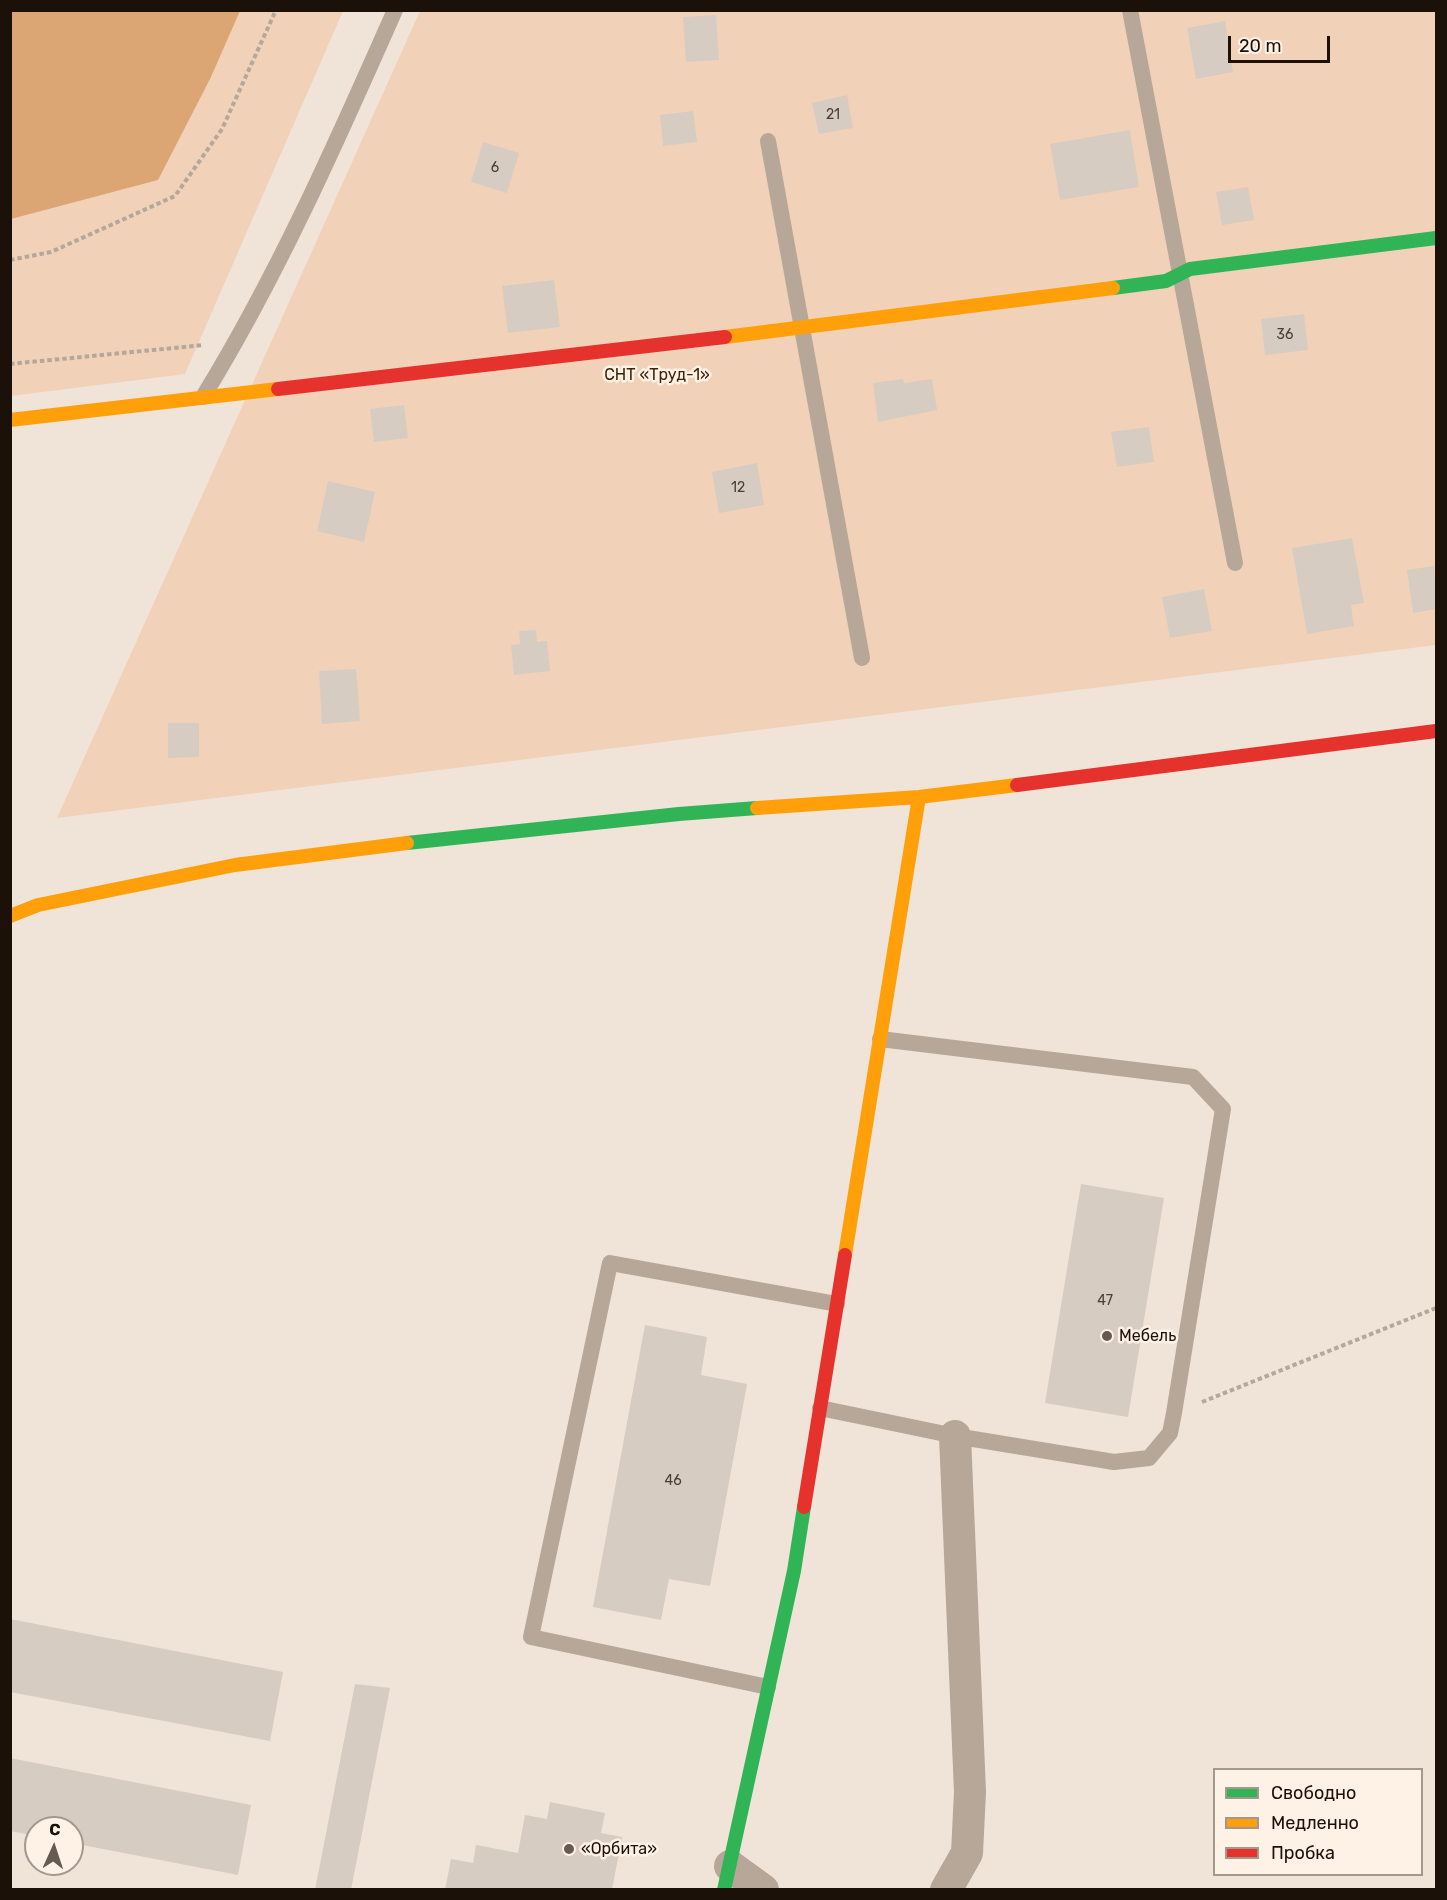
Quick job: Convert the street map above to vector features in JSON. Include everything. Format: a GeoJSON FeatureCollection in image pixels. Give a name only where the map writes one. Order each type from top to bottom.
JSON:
{"type":"FeatureCollection","features":[{"type":"Feature","properties":{"kind":"street"},"geometry":{"type":"LineString","coordinates":[[10,420],[802,328],[1166,281],[1190,269],[1437,238]]}},
{"type":"Feature","properties":{"kind":"street"},"geometry":{"type":"LineString","coordinates":[[10,916],[38,905],[235,865],[457,837],[679,814],[919,797],[1437,731]]}},
{"type":"Feature","properties":{"kind":"street"},"geometry":{"type":"LineString","coordinates":[[764,1890],[727,1878],[794,1571],[919,797]]}},
{"type":"Feature","properties":{"kind":"street"},"geometry":{"type":"LineString","coordinates":[[946,1890],[967,1853],[970,1792],[955,1436]]}},
{"type":"Feature","properties":{"kind":"lane"},"geometry":{"type":"LineString","coordinates":[[203,396],[237,341],[345,123],[395,10]]}},
{"type":"Feature","properties":{"kind":"lane"},"geometry":{"type":"LineString","coordinates":[[1130,10],[1235,563]]}},
{"type":"Feature","properties":{"kind":"lane"},"geometry":{"type":"LineString","coordinates":[[768,141],[862,658]]}},
{"type":"Feature","properties":{"kind":"lane"},"geometry":{"type":"LineString","coordinates":[[820,1408],[955,1436],[1114,1462],[1149,1458],[1170,1433],[1174,1413],[1223,1109],[1193,1077],[880,1039]]}},
{"type":"Feature","properties":{"kind":"lane"},"geometry":{"type":"LineString","coordinates":[[768,1687],[531,1637],[610,1263],[837,1304]]}},
{"type":"Feature","properties":{"kind":"path"},"geometry":{"type":"LineString","coordinates":[[10,260],[51,252],[175,196],[222,129],[276,10]]}},
{"type":"Feature","properties":{"kind":"path"},"geometry":{"type":"LineString","coordinates":[[10,364],[237,341]]}},
{"type":"Feature","properties":{"kind":"path"},"geometry":{"type":"LineString","coordinates":[[1174,1413],[1437,1308]]}},
{"type":"Feature","properties":{"kind":"green space"},"geometry":{"type":"Polygon","coordinates":[[[10,11],[343,11],[185,374],[11,396],[10,11]]]}},
{"type":"Feature","properties":{"kind":"green space","name":"СНТ «Труд-1»"},"geometry":{"type":"Polygon","coordinates":[[[420,11],[1436,11],[1436,645],[57,818],[420,11]]]}},
{"type":"Feature","properties":{"kind":"shaded area"},"geometry":{"type":"Polygon","coordinates":[[[11,10],[240,11],[210,79],[158,180],[11,219],[11,10]]]}},
{"type":"Feature","properties":{"kind":"building"},"geometry":{"type":"Polygon","coordinates":[[[716,15],[719,60],[686,62],[683,17],[716,15]]]}},
{"type":"Feature","properties":{"kind":"building"},"geometry":{"type":"Polygon","coordinates":[[[1225,21],[1233,72],[1196,79],[1187,28],[1225,21]]]}},
{"type":"Feature","properties":{"kind":"building"},"geometry":{"type":"Polygon","coordinates":[[[847,95],[853,128],[819,134],[812,103],[847,95]]]}},
{"type":"Feature","properties":{"kind":"building"},"geometry":{"type":"Polygon","coordinates":[[[693,111],[697,142],[663,146],[660,115],[693,111]]]}},
{"type":"Feature","properties":{"kind":"building"},"geometry":{"type":"Polygon","coordinates":[[[1130,130],[1139,187],[1060,200],[1050,144],[1130,130]]]}},
{"type":"Feature","properties":{"kind":"building"},"geometry":{"type":"Polygon","coordinates":[[[483,142],[519,153],[507,193],[471,182],[483,142]]]}},
{"type":"Feature","properties":{"kind":"building"},"geometry":{"type":"Polygon","coordinates":[[[1248,187],[1254,220],[1222,225],[1216,192],[1248,187]]]}},
{"type":"Feature","properties":{"kind":"building"},"geometry":{"type":"Polygon","coordinates":[[[554,280],[560,327],[508,333],[502,286],[554,280]]]}},
{"type":"Feature","properties":{"kind":"building"},"geometry":{"type":"Polygon","coordinates":[[[1304,314],[1308,350],[1265,355],[1261,319],[1304,314]]]}},
{"type":"Feature","properties":{"kind":"building"},"geometry":{"type":"Polygon","coordinates":[[[903,379],[904,383],[932,379],[937,410],[878,422],[873,383],[903,379]]]}},
{"type":"Feature","properties":{"kind":"building"},"geometry":{"type":"Polygon","coordinates":[[[404,405],[408,438],[374,442],[370,409],[404,405]]]}},
{"type":"Feature","properties":{"kind":"building"},"geometry":{"type":"Polygon","coordinates":[[[1149,427],[1154,462],[1117,467],[1111,432],[1149,427]]]}},
{"type":"Feature","properties":{"kind":"building"},"geometry":{"type":"Polygon","coordinates":[[[757,463],[764,505],[719,513],[712,472],[757,463]]]}},
{"type":"Feature","properties":{"kind":"building"},"geometry":{"type":"Polygon","coordinates":[[[328,481],[375,492],[364,542],[317,531],[328,481]]]}},
{"type":"Feature","properties":{"kind":"building"},"geometry":{"type":"Polygon","coordinates":[[[1352,538],[1364,603],[1351,605],[1354,626],[1307,634],[1292,548],[1352,538]]]}},
{"type":"Feature","properties":{"kind":"building"},"geometry":{"type":"Polygon","coordinates":[[[1434,566],[1436,609],[1413,613],[1407,570],[1434,566]]]}},
{"type":"Feature","properties":{"kind":"building"},"geometry":{"type":"Polygon","coordinates":[[[1204,589],[1212,631],[1170,638],[1162,597],[1204,589]]]}},
{"type":"Feature","properties":{"kind":"building"},"geometry":{"type":"Polygon","coordinates":[[[536,630],[537,642],[547,641],[550,671],[514,675],[511,645],[520,644],[519,631],[536,630]]]}},
{"type":"Feature","properties":{"kind":"building"},"geometry":{"type":"Polygon","coordinates":[[[356,669],[360,721],[322,724],[319,671],[356,669]]]}},
{"type":"Feature","properties":{"kind":"building"},"geometry":{"type":"Polygon","coordinates":[[[168,723],[199,723],[199,757],[168,758],[168,723]]]}},
{"type":"Feature","properties":{"kind":"building"},"geometry":{"type":"Polygon","coordinates":[[[1081,1184],[1164,1198],[1128,1417],[1045,1403],[1081,1184]]]}},
{"type":"Feature","properties":{"kind":"building"},"geometry":{"type":"Polygon","coordinates":[[[645,1325],[707,1337],[701,1375],[747,1384],[710,1586],[669,1579],[661,1620],[593,1607],[645,1325]]]}},
{"type":"Feature","properties":{"kind":"building"},"geometry":{"type":"Polygon","coordinates":[[[10,1619],[283,1672],[270,1741],[10,1692],[10,1619]]]}},
{"type":"Feature","properties":{"kind":"building"},"geometry":{"type":"Polygon","coordinates":[[[355,1684],[390,1688],[351,1890],[315,1890],[355,1684]]]}},
{"type":"Feature","properties":{"kind":"building"},"geometry":{"type":"Polygon","coordinates":[[[10,1758],[251,1805],[238,1875],[84,1845],[84,1816],[24,1816],[24,1834],[10,1831],[10,1758]]]}},
{"type":"Feature","properties":{"kind":"building","name":"«Орбита»"},"geometry":{"type":"Polygon","coordinates":[[[550,1802],[605,1813],[601,1833],[622,1837],[612,1890],[445,1890],[451,1859],[473,1863],[476,1845],[518,1853],[525,1815],[547,1819],[550,1802]]]}},
{"type":"Feature","properties":{"kind":"traffic: fast"},"geometry":{"type":"LineString","coordinates":[[1113,288],[1166,281],[1190,269],[1436,238]]}},
{"type":"Feature","properties":{"kind":"traffic: fast"},"geometry":{"type":"LineString","coordinates":[[407,843],[757,808]]}},
{"type":"Feature","properties":{"kind":"traffic: fast"},"geometry":{"type":"LineString","coordinates":[[724,1890],[794,1571],[804,1507]]}},
{"type":"Feature","properties":{"kind":"traffic: slow"},"geometry":{"type":"LineString","coordinates":[[725,337],[1113,288]]}},
{"type":"Feature","properties":{"kind":"traffic: slow"},"geometry":{"type":"LineString","coordinates":[[10,420],[278,389]]}},
{"type":"Feature","properties":{"kind":"traffic: slow"},"geometry":{"type":"LineString","coordinates":[[757,808],[919,797],[1017,785]]}},
{"type":"Feature","properties":{"kind":"traffic: slow"},"geometry":{"type":"LineString","coordinates":[[845,1255],[919,797]]}},
{"type":"Feature","properties":{"kind":"traffic: slow"},"geometry":{"type":"LineString","coordinates":[[10,916],[38,905],[235,865],[407,843]]}},
{"type":"Feature","properties":{"kind":"traffic: jam"},"geometry":{"type":"LineString","coordinates":[[278,389],[725,337]]}},
{"type":"Feature","properties":{"kind":"traffic: jam"},"geometry":{"type":"LineString","coordinates":[[1017,785],[1436,731]]}},
{"type":"Feature","properties":{"kind":"traffic: jam"},"geometry":{"type":"LineString","coordinates":[[804,1507],[845,1255]]}},
{"type":"Feature","properties":{"kind":"place","name":"Мебель"},"geometry":{"type":"Point","coordinates":[1107,1336]}},
{"type":"Feature","properties":{"kind":"place","name":"«Орбита»"},"geometry":{"type":"Point","coordinates":[569,1849]}}]}
